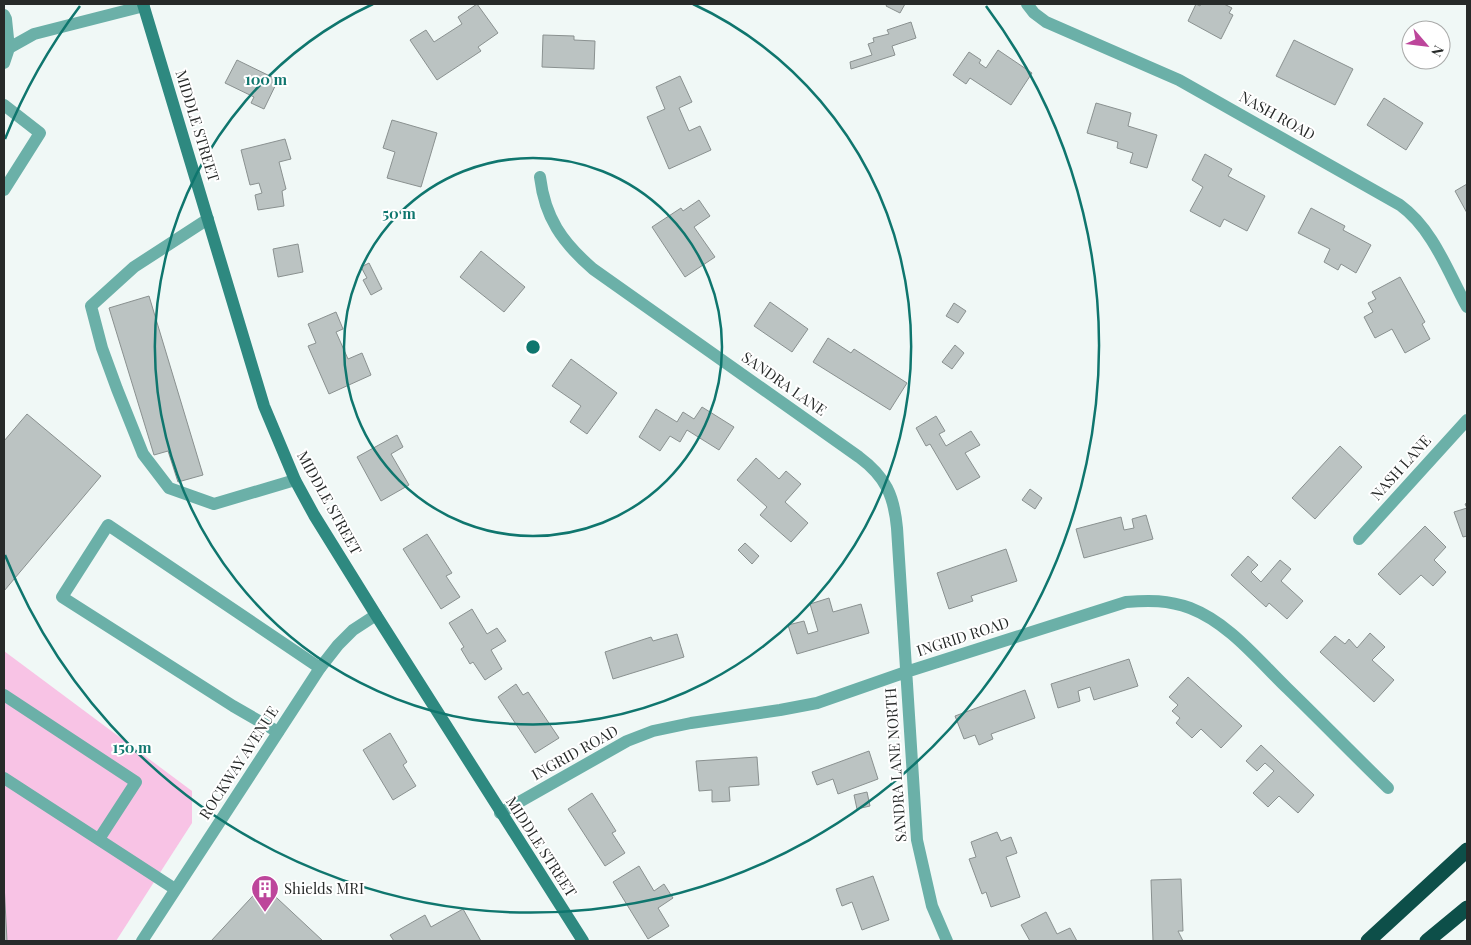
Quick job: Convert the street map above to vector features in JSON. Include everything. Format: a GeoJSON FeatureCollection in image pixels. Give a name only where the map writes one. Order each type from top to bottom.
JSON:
{"type":"FeatureCollection","features":[{"type":"Feature","properties":{"kind":"highway"},"geometry":{"type":"LineString","coordinates":[[1368,941],[1467,850]]}},
{"type":"Feature","properties":{"kind":"highway"},"geometry":{"type":"LineString","coordinates":[[1427,941],[1467,908]]}},
{"type":"Feature","properties":{"kind":"main road","name":"MIDDLE STREET"},"geometry":{"type":"LineString","coordinates":[[144,5],[264,406],[295,480],[376,615],[583,941]]}},
{"type":"Feature","properties":{"kind":"street","name":"NASH ROAD"},"geometry":{"type":"LineString","coordinates":[[1027,4],[1034,13],[1046,22],[1179,80],[1400,205],[1420,222],[1428,234],[1467,307]]}},
{"type":"Feature","properties":{"kind":"street"},"geometry":{"type":"LineString","coordinates":[[9,48],[34,34],[144,5]]}},
{"type":"Feature","properties":{"kind":"street"},"geometry":{"type":"LineString","coordinates":[[4,14],[9,48],[4,63]]}},
{"type":"Feature","properties":{"kind":"street"},"geometry":{"type":"LineString","coordinates":[[4,105],[40,133],[4,190]]}},
{"type":"Feature","properties":{"kind":"street","name":"SANDRA LANE"},"geometry":{"type":"LineString","coordinates":[[540,177],[542,198],[559,233],[576,254],[593,269],[860,457],[880,475],[888,487],[896,512],[906,672]]}},
{"type":"Feature","properties":{"kind":"street"},"geometry":{"type":"LineString","coordinates":[[208,219],[134,267],[91,306],[102,348],[116,389],[143,454],[169,488],[214,504],[295,480]]}},
{"type":"Feature","properties":{"kind":"street","name":"NASH LANE"},"geometry":{"type":"LineString","coordinates":[[1359,539],[1467,420]]}},
{"type":"Feature","properties":{"kind":"street"},"geometry":{"type":"LineString","coordinates":[[278,732],[233,706],[62,597],[108,526],[320,668]]}},
{"type":"Feature","properties":{"kind":"street","name":"INGRID ROAD"},"geometry":{"type":"LineString","coordinates":[[500,813],[628,741],[653,731],[817,703],[906,672],[1126,602],[1150,600],[1166,601],[1191,608],[1215,622],[1244,646],[1388,788]]}},
{"type":"Feature","properties":{"kind":"street","name":"ROCKWAY AVENUE"},"geometry":{"type":"LineString","coordinates":[[142,941],[320,668],[353,630],[376,615]]}},
{"type":"Feature","properties":{"kind":"street","name":"SANDRA LANE NORTH"},"geometry":{"type":"LineString","coordinates":[[906,672],[917,840],[932,906],[947,941]]}},
{"type":"Feature","properties":{"kind":"street"},"geometry":{"type":"LineString","coordinates":[[4,695],[136,782],[99,839]]}},
{"type":"Feature","properties":{"kind":"street"},"geometry":{"type":"LineString","coordinates":[[4,778],[175,890]]}},
{"type":"Feature","properties":{"kind":"shaded area"},"geometry":{"type":"Polygon","coordinates":[[[4,651],[192,791],[192,823],[116,941],[4,941],[4,651]]]}},
{"type":"Feature","properties":{"kind":"building"},"geometry":{"type":"Polygon","coordinates":[[[477,4],[498,33],[478,47],[481,51],[437,80],[410,40],[426,30],[434,42],[462,24],[458,17],[477,4]]]}},
{"type":"Feature","properties":{"kind":"building"},"geometry":{"type":"Polygon","coordinates":[[[887,4],[905,4],[900,13],[886,6],[887,4]]]}},
{"type":"Feature","properties":{"kind":"building"},"geometry":{"type":"Polygon","coordinates":[[[1196,4],[1200,6],[1201,4],[1224,4],[1232,8],[1229,13],[1233,15],[1221,39],[1188,21],[1196,4]]]}},
{"type":"Feature","properties":{"kind":"building"},"geometry":{"type":"Polygon","coordinates":[[[911,22],[916,38],[892,46],[895,55],[851,69],[850,62],[872,55],[868,44],[874,42],[873,38],[889,34],[887,30],[911,22]]]}},
{"type":"Feature","properties":{"kind":"building"},"geometry":{"type":"Polygon","coordinates":[[[543,35],[574,36],[574,40],[595,41],[594,69],[542,67],[543,35]]]}},
{"type":"Feature","properties":{"kind":"building"},"geometry":{"type":"Polygon","coordinates":[[[1294,40],[1353,69],[1335,105],[1276,76],[1294,40]]]}},
{"type":"Feature","properties":{"kind":"building"},"geometry":{"type":"Polygon","coordinates":[[[998,50],[1032,73],[1011,105],[970,78],[966,84],[953,75],[969,52],[981,60],[979,63],[986,68],[998,50]]]}},
{"type":"Feature","properties":{"kind":"building"},"geometry":{"type":"Polygon","coordinates":[[[237,60],[278,80],[264,109],[251,103],[254,97],[225,83],[237,60]]]}},
{"type":"Feature","properties":{"kind":"building"},"geometry":{"type":"Polygon","coordinates":[[[680,76],[692,102],[679,108],[689,131],[700,126],[711,150],[669,169],[647,117],[665,109],[656,87],[680,76]]]}},
{"type":"Feature","properties":{"kind":"building"},"geometry":{"type":"Polygon","coordinates":[[[1384,98],[1423,123],[1406,150],[1367,125],[1384,98]]]}},
{"type":"Feature","properties":{"kind":"building"},"geometry":{"type":"Polygon","coordinates":[[[1096,103],[1131,113],[1128,126],[1157,135],[1147,168],[1130,163],[1133,153],[1117,148],[1118,142],[1087,133],[1096,103]]]}},
{"type":"Feature","properties":{"kind":"building"},"geometry":{"type":"Polygon","coordinates":[[[392,120],[437,133],[421,187],[387,178],[395,152],[383,148],[392,120]]]}},
{"type":"Feature","properties":{"kind":"building"},"geometry":{"type":"Polygon","coordinates":[[[285,139],[291,159],[279,162],[286,189],[282,191],[284,206],[258,210],[255,195],[262,193],[259,183],[250,185],[241,150],[285,139]]]}},
{"type":"Feature","properties":{"kind":"building"},"geometry":{"type":"Polygon","coordinates":[[[1205,154],[1232,169],[1228,176],[1265,196],[1247,231],[1224,219],[1220,227],[1190,211],[1203,187],[1192,180],[1205,154]]]}},
{"type":"Feature","properties":{"kind":"building"},"geometry":{"type":"Polygon","coordinates":[[[1467,184],[1467,213],[1455,191],[1467,184]]]}},
{"type":"Feature","properties":{"kind":"building"},"geometry":{"type":"Polygon","coordinates":[[[699,200],[710,216],[694,227],[715,257],[685,277],[652,227],[681,208],[683,211],[699,200]]]}},
{"type":"Feature","properties":{"kind":"building"},"geometry":{"type":"Polygon","coordinates":[[[1311,208],[1345,226],[1343,230],[1371,245],[1356,273],[1341,264],[1338,270],[1324,262],[1330,249],[1298,233],[1311,208]]]}},
{"type":"Feature","properties":{"kind":"building"},"geometry":{"type":"Polygon","coordinates":[[[298,244],[303,272],[278,277],[273,249],[298,244]]]}},
{"type":"Feature","properties":{"kind":"building"},"geometry":{"type":"Polygon","coordinates":[[[481,251],[525,287],[504,312],[460,277],[481,251]]]}},
{"type":"Feature","properties":{"kind":"building"},"geometry":{"type":"Polygon","coordinates":[[[369,263],[382,289],[371,295],[363,280],[367,278],[361,267],[369,263]]]}},
{"type":"Feature","properties":{"kind":"building"},"geometry":{"type":"Polygon","coordinates":[[[1400,277],[1425,322],[1422,324],[1430,339],[1405,353],[1392,329],[1375,338],[1364,317],[1373,312],[1368,303],[1376,299],[1372,292],[1400,277]]]}},
{"type":"Feature","properties":{"kind":"building"},"geometry":{"type":"Polygon","coordinates":[[[149,296],[203,475],[178,482],[168,451],[154,455],[109,308],[149,296]]]}},
{"type":"Feature","properties":{"kind":"building"},"geometry":{"type":"Polygon","coordinates":[[[770,302],[808,329],[792,352],[754,326],[770,302]]]}},
{"type":"Feature","properties":{"kind":"building"},"geometry":{"type":"Polygon","coordinates":[[[954,303],[966,311],[958,323],[946,316],[954,303]]]}},
{"type":"Feature","properties":{"kind":"building"},"geometry":{"type":"Polygon","coordinates":[[[336,312],[343,329],[336,332],[348,359],[362,353],[371,375],[329,394],[308,346],[316,343],[308,324],[336,312]]]}},
{"type":"Feature","properties":{"kind":"building"},"geometry":{"type":"Polygon","coordinates":[[[828,338],[851,353],[854,349],[907,383],[890,410],[813,362],[828,338]]]}},
{"type":"Feature","properties":{"kind":"building"},"geometry":{"type":"Polygon","coordinates":[[[955,345],[964,353],[952,369],[942,362],[955,345]]]}},
{"type":"Feature","properties":{"kind":"building"},"geometry":{"type":"Polygon","coordinates":[[[571,359],[617,393],[587,434],[570,422],[581,406],[552,386],[571,359]]]}},
{"type":"Feature","properties":{"kind":"building"},"geometry":{"type":"Polygon","coordinates":[[[702,407],[734,427],[719,450],[687,430],[680,442],[670,436],[660,451],[639,437],[656,409],[677,422],[683,412],[694,419],[702,407]]]}},
{"type":"Feature","properties":{"kind":"building"},"geometry":{"type":"Polygon","coordinates":[[[27,414],[101,476],[4,591],[4,441],[27,414]]]}},
{"type":"Feature","properties":{"kind":"building"},"geometry":{"type":"Polygon","coordinates":[[[936,416],[945,431],[939,434],[946,446],[971,431],[980,445],[965,453],[980,477],[957,490],[930,444],[926,446],[916,428],[936,416]]]}},
{"type":"Feature","properties":{"kind":"building"},"geometry":{"type":"Polygon","coordinates":[[[397,435],[403,447],[391,454],[409,485],[381,501],[357,457],[397,435]]]}},
{"type":"Feature","properties":{"kind":"building"},"geometry":{"type":"Polygon","coordinates":[[[1340,446],[1362,467],[1315,519],[1292,498],[1340,446]]]}},
{"type":"Feature","properties":{"kind":"building"},"geometry":{"type":"Polygon","coordinates":[[[756,458],[779,479],[786,471],[801,484],[785,502],[808,523],[791,542],[760,515],[767,507],[737,480],[756,458]]]}},
{"type":"Feature","properties":{"kind":"building"},"geometry":{"type":"Polygon","coordinates":[[[1030,489],[1042,498],[1035,509],[1022,500],[1030,489]]]}},
{"type":"Feature","properties":{"kind":"building"},"geometry":{"type":"Polygon","coordinates":[[[1467,508],[1467,536],[1463,537],[1454,512],[1467,508]]]}},
{"type":"Feature","properties":{"kind":"building"},"geometry":{"type":"Polygon","coordinates":[[[1146,515],[1153,539],[1084,558],[1076,529],[1121,517],[1124,530],[1134,528],[1132,519],[1146,515]]]}},
{"type":"Feature","properties":{"kind":"building"},"geometry":{"type":"Polygon","coordinates":[[[1425,526],[1446,547],[1434,560],[1446,572],[1433,586],[1421,575],[1400,595],[1378,574],[1425,526]]]}},
{"type":"Feature","properties":{"kind":"building"},"geometry":{"type":"Polygon","coordinates":[[[427,534],[452,573],[446,576],[460,597],[441,609],[403,549],[427,534]]]}},
{"type":"Feature","properties":{"kind":"building"},"geometry":{"type":"Polygon","coordinates":[[[745,543],[759,556],[752,564],[738,550],[745,543]]]}},
{"type":"Feature","properties":{"kind":"building"},"geometry":{"type":"Polygon","coordinates":[[[1006,549],[1017,581],[971,596],[973,601],[949,609],[937,573],[1006,549]]]}},
{"type":"Feature","properties":{"kind":"building"},"geometry":{"type":"Polygon","coordinates":[[[1248,556],[1258,565],[1251,572],[1261,582],[1280,560],[1291,569],[1281,581],[1303,601],[1287,619],[1269,603],[1266,607],[1231,575],[1248,556]]]}},
{"type":"Feature","properties":{"kind":"building"},"geometry":{"type":"Polygon","coordinates":[[[829,598],[833,612],[861,604],[869,633],[797,654],[788,625],[804,621],[808,634],[818,631],[810,604],[829,598]]]}},
{"type":"Feature","properties":{"kind":"building"},"geometry":{"type":"Polygon","coordinates":[[[472,609],[487,634],[497,628],[506,641],[491,650],[502,669],[485,680],[473,662],[470,664],[461,649],[464,647],[449,623],[472,609]]]}},
{"type":"Feature","properties":{"kind":"building"},"geometry":{"type":"Polygon","coordinates":[[[1370,633],[1385,647],[1372,660],[1394,680],[1374,702],[1320,652],[1335,636],[1345,644],[1349,639],[1357,648],[1370,633]]]}},
{"type":"Feature","properties":{"kind":"building"},"geometry":{"type":"Polygon","coordinates":[[[677,634],[684,657],[613,679],[605,652],[651,637],[653,641],[677,634]]]}},
{"type":"Feature","properties":{"kind":"building"},"geometry":{"type":"Polygon","coordinates":[[[1129,659],[1138,686],[1094,700],[1090,687],[1078,691],[1080,701],[1058,708],[1051,684],[1129,659]]]}},
{"type":"Feature","properties":{"kind":"building"},"geometry":{"type":"Polygon","coordinates":[[[1188,677],[1242,726],[1221,748],[1201,729],[1192,738],[1176,723],[1180,718],[1172,711],[1178,705],[1169,697],[1188,677]]]}},
{"type":"Feature","properties":{"kind":"building"},"geometry":{"type":"Polygon","coordinates":[[[516,684],[523,695],[528,692],[559,738],[535,753],[498,697],[516,684]]]}},
{"type":"Feature","properties":{"kind":"building"},"geometry":{"type":"Polygon","coordinates":[[[1025,690],[1035,718],[991,734],[993,739],[979,745],[975,735],[964,739],[955,716],[1025,690]]]}},
{"type":"Feature","properties":{"kind":"building"},"geometry":{"type":"Polygon","coordinates":[[[390,733],[407,762],[403,765],[416,786],[393,800],[363,750],[390,733]]]}},
{"type":"Feature","properties":{"kind":"building"},"geometry":{"type":"Polygon","coordinates":[[[1261,745],[1314,795],[1298,813],[1279,796],[1268,807],[1253,793],[1274,771],[1265,763],[1257,771],[1246,761],[1261,745]]]}},
{"type":"Feature","properties":{"kind":"building"},"geometry":{"type":"Polygon","coordinates":[[[869,751],[878,779],[838,794],[833,779],[817,785],[812,772],[869,751]]]}},
{"type":"Feature","properties":{"kind":"building"},"geometry":{"type":"Polygon","coordinates":[[[757,757],[759,785],[729,787],[730,801],[712,802],[712,790],[699,791],[696,761],[757,757]]]}},
{"type":"Feature","properties":{"kind":"building"},"geometry":{"type":"Polygon","coordinates":[[[867,792],[870,806],[857,809],[854,795],[867,792]]]}},
{"type":"Feature","properties":{"kind":"building"},"geometry":{"type":"Polygon","coordinates":[[[592,793],[616,831],[612,833],[625,853],[605,866],[568,809],[592,793]]]}},
{"type":"Feature","properties":{"kind":"building"},"geometry":{"type":"Polygon","coordinates":[[[997,832],[1001,841],[1011,837],[1017,853],[1006,857],[1020,897],[991,907],[986,892],[982,894],[969,859],[976,857],[971,842],[997,832]]]}},
{"type":"Feature","properties":{"kind":"building"},"geometry":{"type":"Polygon","coordinates":[[[639,866],[654,891],[664,884],[673,898],[658,908],[669,926],[648,939],[613,882],[639,866]]]}},
{"type":"Feature","properties":{"kind":"building"},"geometry":{"type":"Polygon","coordinates":[[[873,876],[889,920],[862,930],[852,902],[842,906],[836,889],[873,876]]]}},
{"type":"Feature","properties":{"kind":"building"},"geometry":{"type":"Polygon","coordinates":[[[1181,879],[1183,931],[1178,931],[1183,941],[1153,941],[1151,880],[1181,879]]]}},
{"type":"Feature","properties":{"kind":"building"},"geometry":{"type":"Polygon","coordinates":[[[4,883],[7,941],[4,941],[4,883]]]}},
{"type":"Feature","properties":{"kind":"building","name":"Shields MRI"},"geometry":{"type":"Polygon","coordinates":[[[263,885],[323,941],[211,941],[263,885]]]}},
{"type":"Feature","properties":{"kind":"building"},"geometry":{"type":"Polygon","coordinates":[[[463,909],[481,941],[394,941],[390,935],[425,915],[431,927],[463,909]]]}},
{"type":"Feature","properties":{"kind":"building"},"geometry":{"type":"Polygon","coordinates":[[[1046,912],[1057,934],[1070,928],[1077,941],[1030,941],[1021,925],[1046,912]]]}},
{"type":"Feature","properties":{"kind":"place","name":"Shields MRI"},"geometry":{"type":"Point","coordinates":[265,913]}}]}
